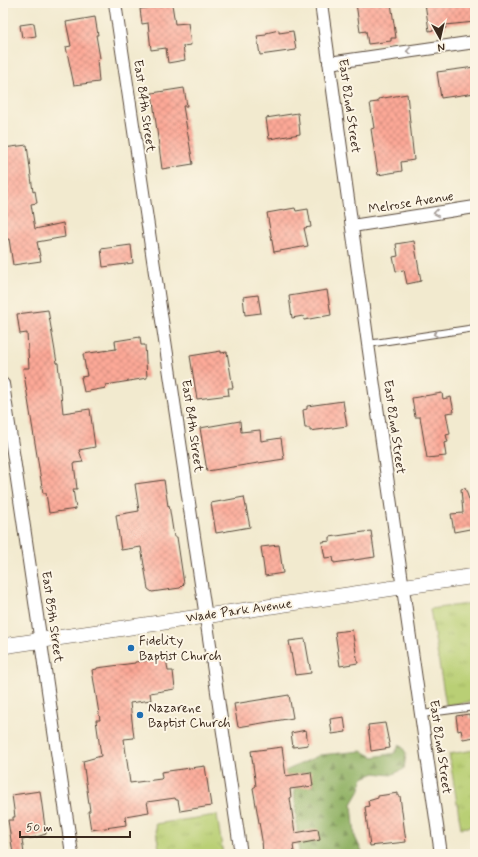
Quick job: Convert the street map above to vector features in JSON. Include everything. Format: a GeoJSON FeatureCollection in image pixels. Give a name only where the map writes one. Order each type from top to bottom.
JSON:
{"type":"FeatureCollection","features":[{"type":"Feature","properties":{"kind":"street","name":"East 84th Street"},"geometry":{"type":"LineString","coordinates":[[115,3],[240,854]]}},
{"type":"Feature","properties":{"kind":"street","name":"East 82nd Street"},"geometry":{"type":"LineString","coordinates":[[321,3],[402,587],[422,714],[441,854]]}},
{"type":"Feature","properties":{"kind":"street"},"geometry":{"type":"LineString","coordinates":[[329,63],[475,42]]}},
{"type":"Feature","properties":{"kind":"street","name":"Melrose Avenue"},"geometry":{"type":"LineString","coordinates":[[352,226],[475,207]]}},
{"type":"Feature","properties":{"kind":"street","name":"East 85th Street"},"geometry":{"type":"LineString","coordinates":[[3,384],[72,854]]}},
{"type":"Feature","properties":{"kind":"street","name":"Wade Park Avenue"},"geometry":{"type":"LineString","coordinates":[[3,646],[475,576]]}},
{"type":"Feature","properties":{"kind":"lane"},"geometry":{"type":"LineString","coordinates":[[368,344],[475,328]]}},
{"type":"Feature","properties":{"kind":"lane"},"geometry":{"type":"LineString","coordinates":[[422,714],[475,707]]}},
{"type":"Feature","properties":{"kind":"green space"},"geometry":{"type":"Polygon","coordinates":[[[475,603],[475,701],[446,705],[430,609],[475,603]]]}},
{"type":"Feature","properties":{"kind":"green space"},"geometry":{"type":"Polygon","coordinates":[[[400,744],[406,753],[404,769],[391,775],[375,773],[363,778],[359,792],[352,804],[355,837],[363,854],[299,854],[294,788],[283,772],[320,755],[362,751],[373,757],[395,753],[400,744]]]}},
{"type":"Feature","properties":{"kind":"green space"},"geometry":{"type":"Polygon","coordinates":[[[475,750],[475,826],[461,828],[449,754],[475,750]]]}},
{"type":"Feature","properties":{"kind":"green space"},"geometry":{"type":"Polygon","coordinates":[[[217,815],[223,854],[160,854],[155,824],[217,815]]]}},
{"type":"Feature","properties":{"kind":"building"},"geometry":{"type":"Polygon","coordinates":[[[356,3],[391,3],[396,38],[391,38],[391,41],[368,44],[366,31],[360,32],[356,3]]]}},
{"type":"Feature","properties":{"kind":"building"},"geometry":{"type":"Polygon","coordinates":[[[425,3],[475,3],[475,22],[445,25],[446,28],[429,31],[425,3]]]}},
{"type":"Feature","properties":{"kind":"building"},"geometry":{"type":"Polygon","coordinates":[[[172,4],[175,24],[188,23],[191,45],[183,46],[185,60],[168,63],[166,48],[151,50],[148,23],[142,24],[140,9],[172,4]]]}},
{"type":"Feature","properties":{"kind":"building"},"geometry":{"type":"Polygon","coordinates":[[[95,17],[100,58],[97,59],[99,82],[74,85],[66,47],[71,46],[66,22],[95,17]]]}},
{"type":"Feature","properties":{"kind":"building"},"geometry":{"type":"Polygon","coordinates":[[[34,23],[36,36],[22,38],[20,25],[34,23]]]}},
{"type":"Feature","properties":{"kind":"building"},"geometry":{"type":"Polygon","coordinates":[[[279,30],[279,33],[293,31],[296,50],[260,55],[257,36],[266,35],[266,33],[279,30]]]}},
{"type":"Feature","properties":{"kind":"building"},"geometry":{"type":"Polygon","coordinates":[[[475,67],[475,93],[441,98],[437,72],[475,67]]]}},
{"type":"Feature","properties":{"kind":"building"},"geometry":{"type":"Polygon","coordinates":[[[184,88],[187,106],[183,106],[193,164],[162,169],[152,93],[184,88]]]}},
{"type":"Feature","properties":{"kind":"building"},"geometry":{"type":"Polygon","coordinates":[[[407,94],[414,160],[401,162],[402,171],[378,175],[371,129],[374,128],[370,103],[378,102],[378,99],[407,94]]]}},
{"type":"Feature","properties":{"kind":"building"},"geometry":{"type":"Polygon","coordinates":[[[298,113],[300,134],[269,139],[266,118],[298,113]]]}},
{"type":"Feature","properties":{"kind":"building"},"geometry":{"type":"Polygon","coordinates":[[[27,145],[33,192],[35,191],[37,203],[31,204],[35,229],[63,223],[65,237],[37,242],[41,261],[13,265],[9,239],[3,240],[3,148],[27,145]]]}},
{"type":"Feature","properties":{"kind":"building"},"geometry":{"type":"Polygon","coordinates":[[[295,208],[296,211],[308,209],[311,227],[304,228],[308,246],[274,252],[267,213],[295,208]]]}},
{"type":"Feature","properties":{"kind":"building"},"geometry":{"type":"Polygon","coordinates":[[[414,241],[421,281],[407,284],[404,270],[396,271],[393,257],[398,256],[396,244],[414,241]]]}},
{"type":"Feature","properties":{"kind":"building"},"geometry":{"type":"Polygon","coordinates":[[[131,245],[133,263],[103,267],[101,249],[131,245]]]}},
{"type":"Feature","properties":{"kind":"building"},"geometry":{"type":"Polygon","coordinates":[[[327,290],[331,315],[304,320],[303,316],[292,318],[289,296],[327,290]]]}},
{"type":"Feature","properties":{"kind":"building"},"geometry":{"type":"Polygon","coordinates":[[[258,295],[261,313],[245,315],[243,297],[258,295]]]}},
{"type":"Feature","properties":{"kind":"building"},"geometry":{"type":"Polygon","coordinates":[[[48,310],[58,363],[63,413],[90,409],[95,447],[79,450],[83,462],[74,463],[77,489],[73,489],[76,509],[49,513],[46,493],[43,493],[23,368],[29,368],[27,333],[20,334],[17,314],[48,310]]]}},
{"type":"Feature","properties":{"kind":"building"},"geometry":{"type":"Polygon","coordinates":[[[140,337],[141,345],[145,345],[147,378],[106,385],[106,388],[84,392],[81,377],[87,376],[83,354],[116,349],[115,341],[140,337]]]}},
{"type":"Feature","properties":{"kind":"building"},"geometry":{"type":"Polygon","coordinates":[[[221,351],[221,353],[227,352],[233,388],[228,388],[229,395],[197,399],[190,356],[221,351]]]}},
{"type":"Feature","properties":{"kind":"building"},"geometry":{"type":"Polygon","coordinates":[[[442,393],[443,399],[451,397],[454,412],[446,413],[450,434],[446,435],[448,442],[444,443],[446,456],[427,458],[420,417],[415,417],[412,398],[442,393]]]}},
{"type":"Feature","properties":{"kind":"building"},"geometry":{"type":"Polygon","coordinates":[[[343,401],[347,426],[310,431],[310,428],[305,428],[303,410],[307,409],[307,406],[343,401]]]}},
{"type":"Feature","properties":{"kind":"building"},"geometry":{"type":"Polygon","coordinates":[[[240,421],[241,432],[260,430],[261,441],[281,438],[284,459],[207,471],[200,428],[240,421]]]}},
{"type":"Feature","properties":{"kind":"building"},"geometry":{"type":"Polygon","coordinates":[[[164,480],[174,537],[177,537],[184,584],[180,588],[152,592],[148,589],[141,547],[121,550],[116,515],[139,511],[135,484],[164,480]]]}},
{"type":"Feature","properties":{"kind":"building"},"geometry":{"type":"Polygon","coordinates":[[[465,488],[475,516],[475,528],[454,532],[451,514],[463,513],[461,489],[465,488]]]}},
{"type":"Feature","properties":{"kind":"building"},"geometry":{"type":"Polygon","coordinates":[[[244,497],[250,527],[216,533],[211,503],[244,497]]]}},
{"type":"Feature","properties":{"kind":"building"},"geometry":{"type":"Polygon","coordinates":[[[371,531],[375,557],[334,563],[333,557],[325,558],[322,542],[330,541],[330,537],[371,531]]]}},
{"type":"Feature","properties":{"kind":"building"},"geometry":{"type":"Polygon","coordinates":[[[279,545],[283,573],[265,576],[261,547],[279,545]]]}},
{"type":"Feature","properties":{"kind":"building"},"geometry":{"type":"Polygon","coordinates":[[[352,630],[358,663],[340,666],[335,632],[352,630]]]}},
{"type":"Feature","properties":{"kind":"building"},"geometry":{"type":"Polygon","coordinates":[[[305,639],[311,673],[295,675],[289,641],[305,639]]]}},
{"type":"Feature","properties":{"kind":"building"},"geometry":{"type":"Polygon","coordinates":[[[166,658],[168,671],[173,671],[175,689],[150,693],[151,700],[130,703],[134,738],[124,739],[130,783],[161,779],[161,772],[205,766],[211,806],[180,811],[178,800],[175,798],[147,802],[149,812],[125,816],[126,825],[91,830],[83,761],[101,756],[96,720],[100,720],[92,670],[166,658]]]}},
{"type":"Feature","properties":{"kind":"building"},"geometry":{"type":"Polygon","coordinates":[[[289,695],[293,718],[238,727],[234,704],[289,695]]]}},
{"type":"Feature","properties":{"kind":"building"},"geometry":{"type":"Polygon","coordinates":[[[469,714],[470,718],[475,717],[475,737],[463,739],[461,730],[458,731],[456,716],[469,714]]]}},
{"type":"Feature","properties":{"kind":"building"},"geometry":{"type":"Polygon","coordinates":[[[344,717],[346,732],[332,734],[330,719],[344,717]]]}},
{"type":"Feature","properties":{"kind":"building"},"geometry":{"type":"Polygon","coordinates":[[[385,723],[390,748],[371,751],[368,725],[385,723]]]}},
{"type":"Feature","properties":{"kind":"building"},"geometry":{"type":"Polygon","coordinates":[[[306,730],[308,745],[293,747],[291,733],[306,730]]]}},
{"type":"Feature","properties":{"kind":"building"},"geometry":{"type":"Polygon","coordinates":[[[282,747],[286,776],[311,772],[313,786],[290,789],[295,833],[318,829],[320,840],[293,845],[294,852],[291,854],[263,854],[253,788],[256,786],[251,751],[282,747]]]}},
{"type":"Feature","properties":{"kind":"building"},"geometry":{"type":"Polygon","coordinates":[[[40,791],[46,834],[33,838],[22,839],[24,854],[13,854],[8,820],[13,820],[13,817],[15,817],[12,795],[40,791]]]}},
{"type":"Feature","properties":{"kind":"building"},"geometry":{"type":"Polygon","coordinates":[[[398,793],[398,796],[400,796],[406,842],[370,846],[365,807],[369,806],[368,801],[378,798],[378,796],[398,793]]]}},
{"type":"Feature","properties":{"kind":"place","name":"Fidelity Baptist Church"},"geometry":{"type":"Point","coordinates":[131,648]}},
{"type":"Feature","properties":{"kind":"place","name":"Nazarene Baptist Church"},"geometry":{"type":"Point","coordinates":[140,715]}}]}
